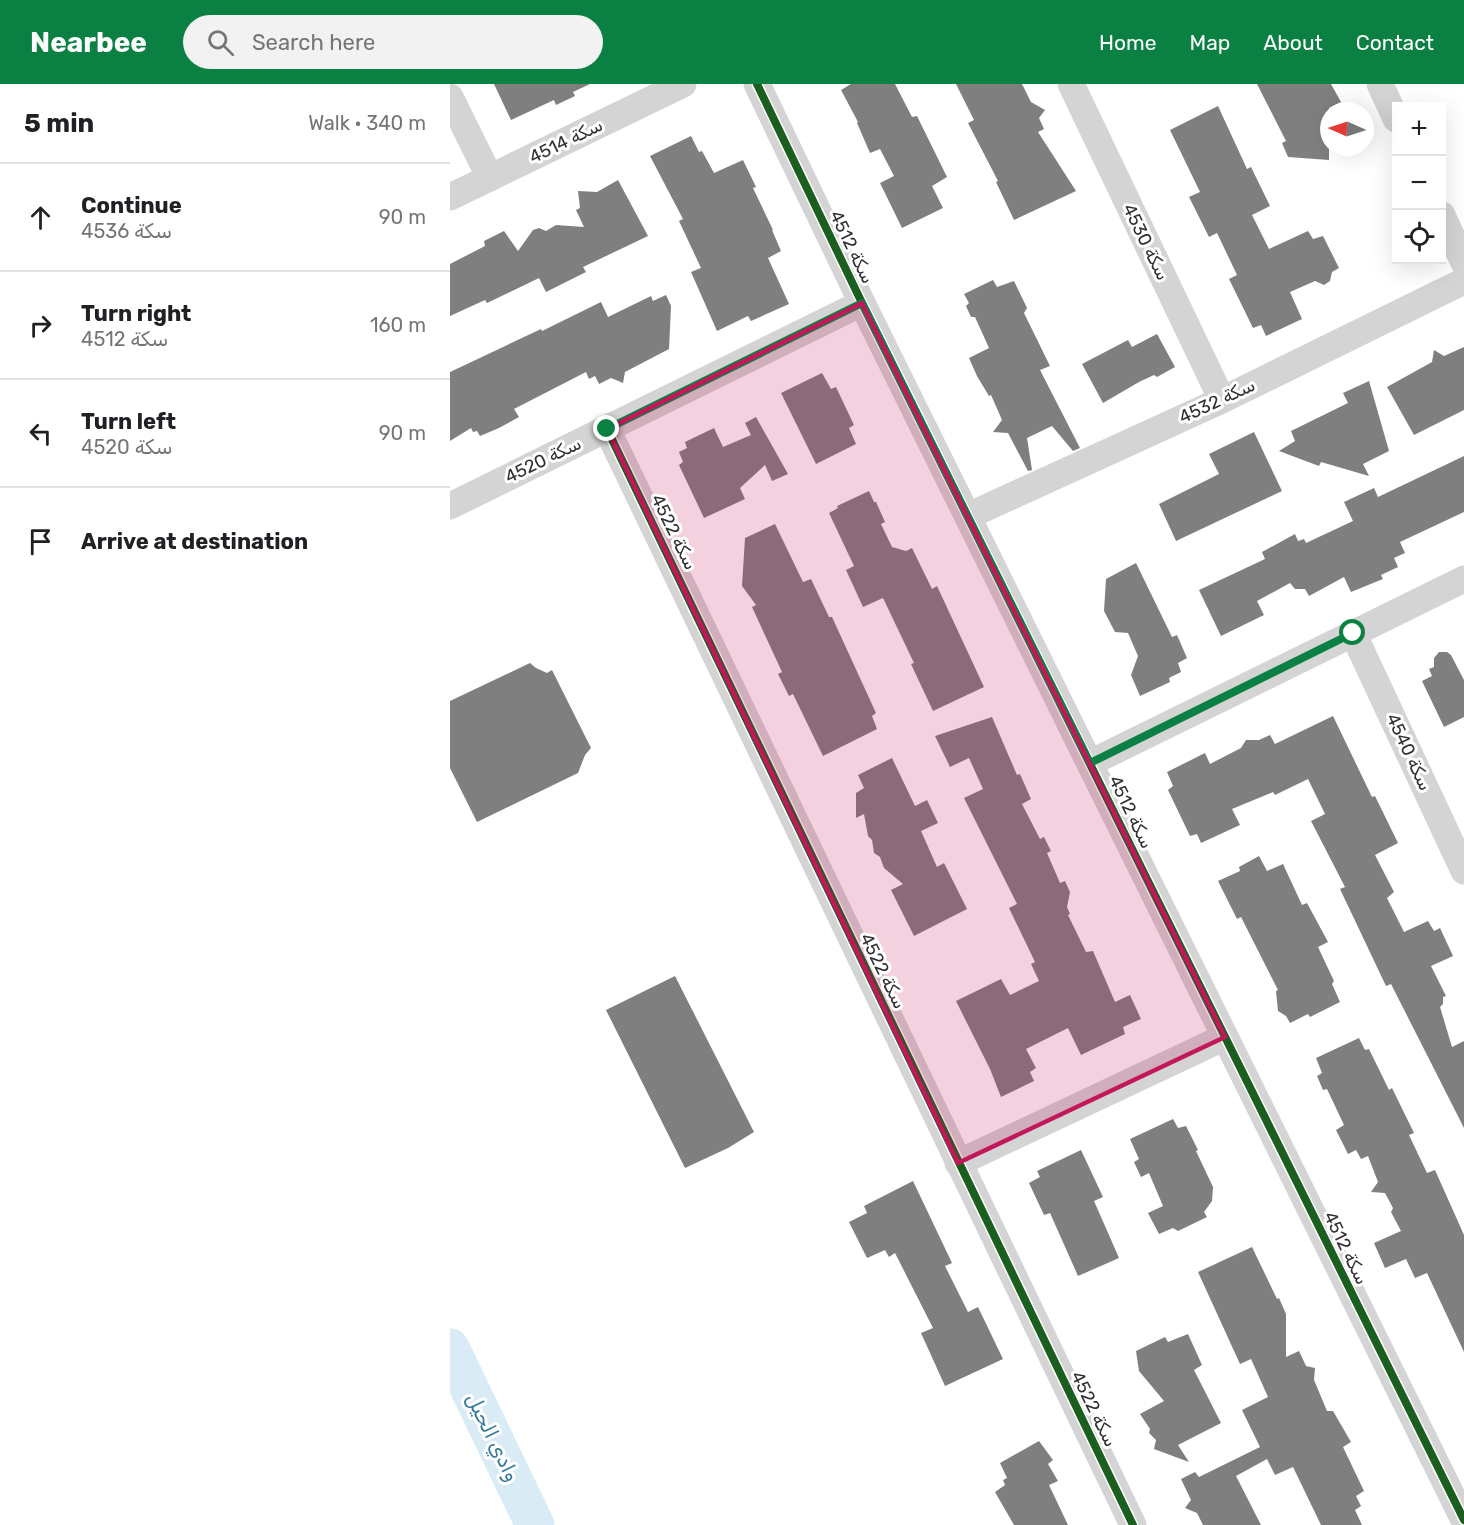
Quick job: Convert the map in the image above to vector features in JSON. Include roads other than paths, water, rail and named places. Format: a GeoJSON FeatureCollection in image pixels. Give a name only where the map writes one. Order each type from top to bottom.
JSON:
{"type":"FeatureCollection","features":[{"type":"Feature","properties":{"kind":"street","name":"سكة 4514"},"geometry":{"type":"LineString","coordinates":[[450,197],[683,84]]}},
{"type":"Feature","properties":{"kind":"street","name":"سكة 4512"},"geometry":{"type":"LineString","coordinates":[[757,84],[862,303],[1463,1516]]}},
{"type":"Feature","properties":{"kind":"street","name":"سكة 4530"},"geometry":{"type":"LineString","coordinates":[[1071,84],[1222,400]]}},
{"type":"Feature","properties":{"kind":"street"},"geometry":{"type":"LineString","coordinates":[[1380,84],[1392,110]]}},
{"type":"Feature","properties":{"kind":"street"},"geometry":{"type":"LineString","coordinates":[[450,97],[490,178]]}},
{"type":"Feature","properties":{"kind":"street"},"geometry":{"type":"LineString","coordinates":[[1446,224],[1464,263]]}},
{"type":"Feature","properties":{"kind":"street","name":"سكة 4532"},"geometry":{"type":"LineString","coordinates":[[968,516],[1222,400],[1464,282]]}},
{"type":"Feature","properties":{"kind":"street","name":"سكة 4520"},"geometry":{"type":"LineString","coordinates":[[450,506],[862,303]]}},
{"type":"Feature","properties":{"kind":"street","name":"سكة 4522"},"geometry":{"type":"LineString","coordinates":[[607,429],[1133,1525]]}},
{"type":"Feature","properties":{"kind":"street"},"geometry":{"type":"LineString","coordinates":[[1090,763],[1464,579]]}},
{"type":"Feature","properties":{"kind":"street","name":"سكة 4540"},"geometry":{"type":"LineString","coordinates":[[1353,633],[1464,871]]}},
{"type":"Feature","properties":{"kind":"street"},"geometry":{"type":"LineString","coordinates":[[958,1163],[1225,1037]]}},
{"type":"Feature","properties":{"kind":"waterway","name":"وادي الحيل"},"geometry":{"type":"LineString","coordinates":[[450,1348],[535,1525]]}}]}
